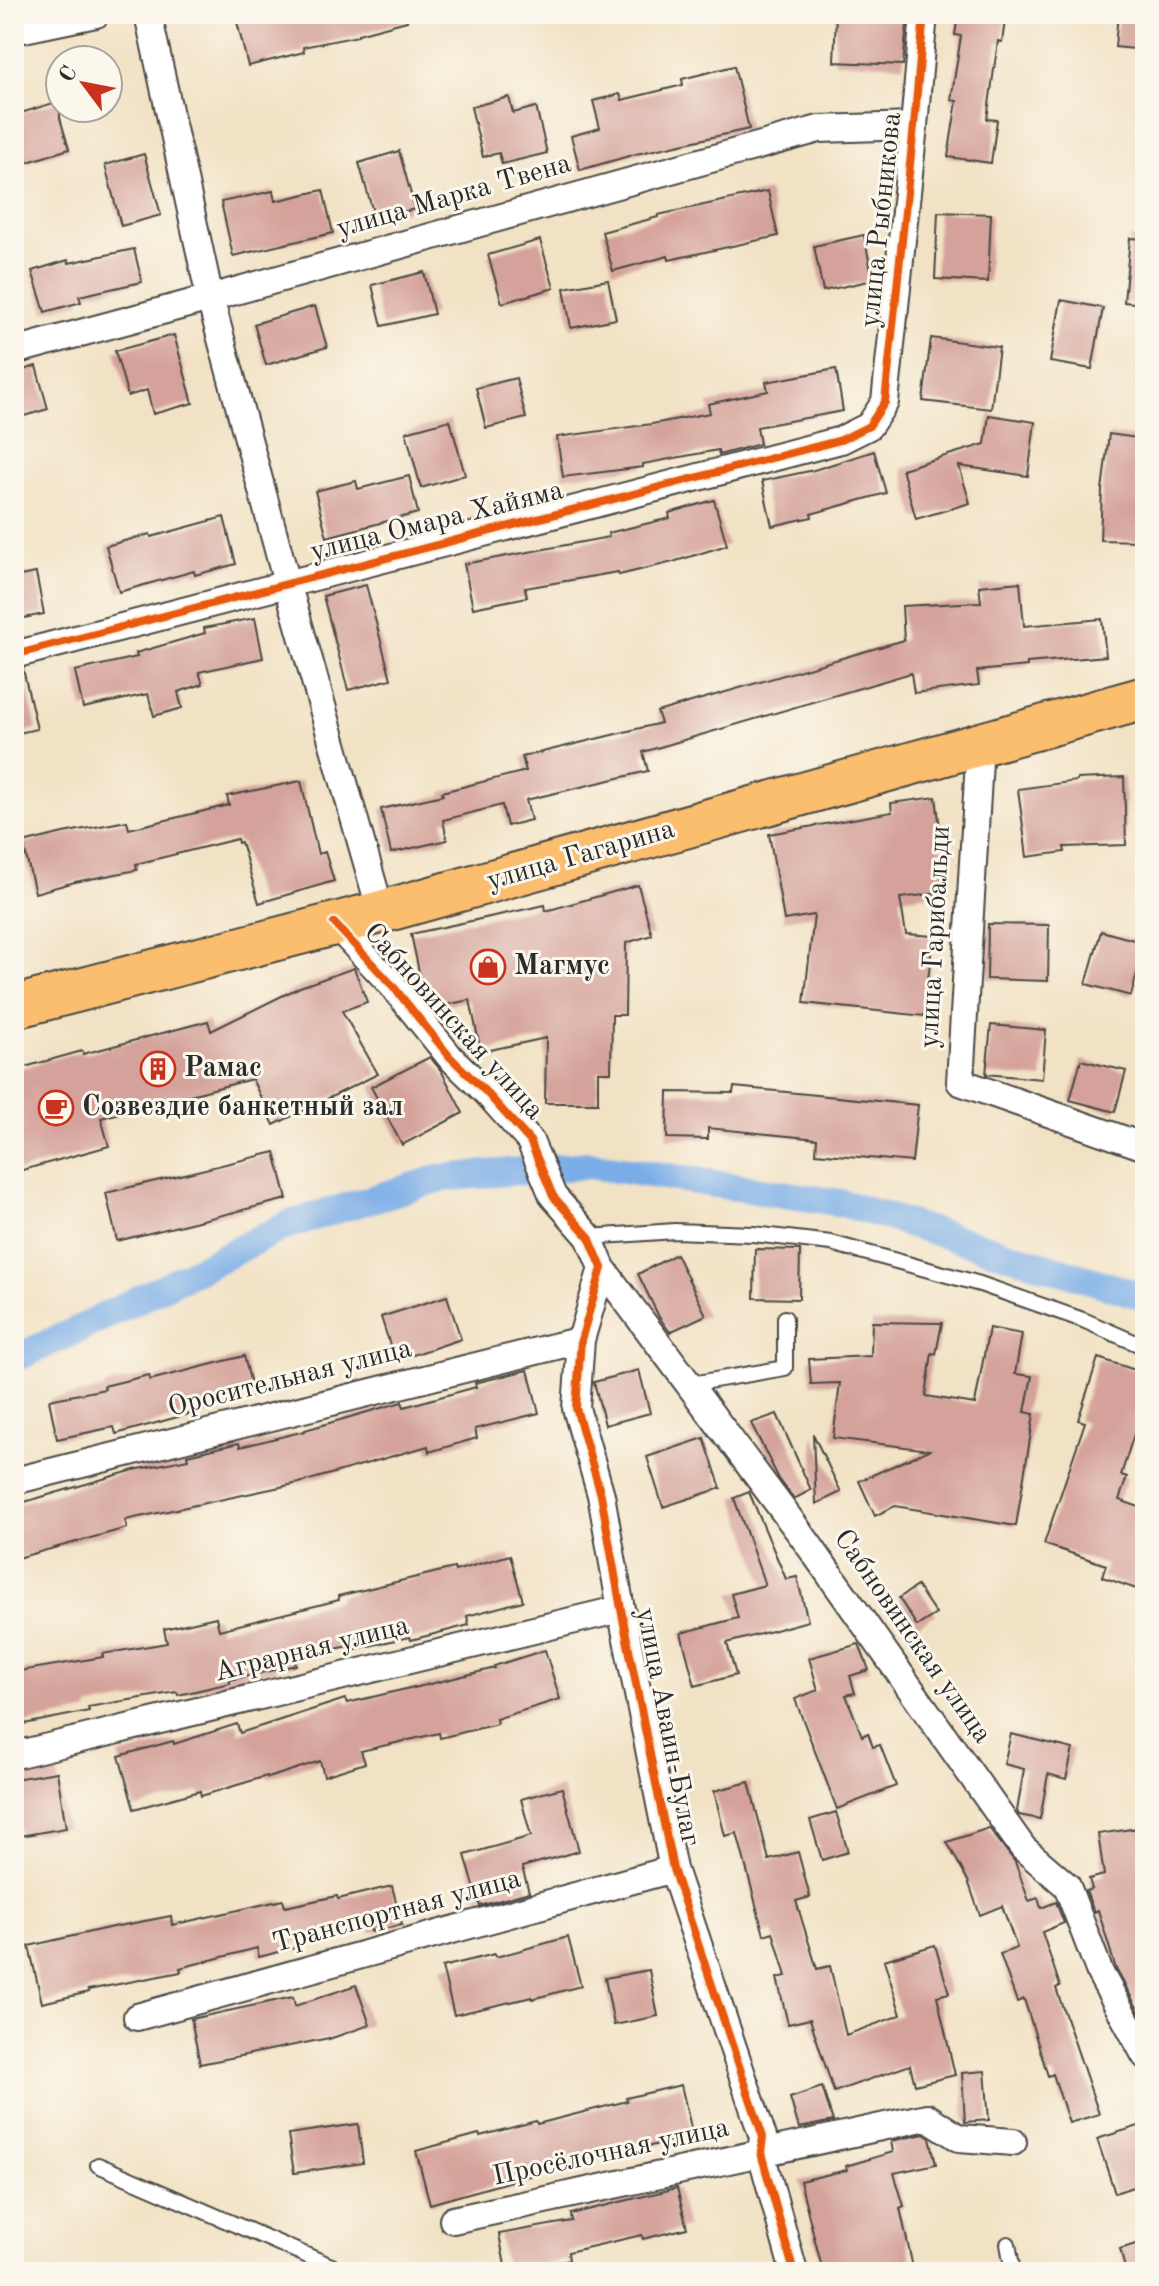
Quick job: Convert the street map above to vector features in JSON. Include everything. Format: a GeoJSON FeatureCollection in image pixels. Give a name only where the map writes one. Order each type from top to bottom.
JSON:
{"type":"FeatureCollection","features":[{"type":"Feature","properties":{"kind":"main road","name":"улица Гагарина"},"geometry":{"type":"LineString","coordinates":[[14,1007],[381,912],[1145,698]]}},
{"type":"Feature","properties":{"kind":"street"},"geometry":{"type":"LineString","coordinates":[[14,31],[60,17],[96,14]]}},
{"type":"Feature","properties":{"kind":"street"},"geometry":{"type":"LineString","coordinates":[[148,14],[210,298],[381,912]]}},
{"type":"Feature","properties":{"kind":"street","name":"улица Рыбникова"},"geometry":{"type":"LineString","coordinates":[[869,426],[885,402],[924,14]]}},
{"type":"Feature","properties":{"kind":"street","name":"улица Марка Твена"},"geometry":{"type":"LineString","coordinates":[[14,351],[819,129],[914,126]]}},
{"type":"Feature","properties":{"kind":"street","name":"улица Омара Хайяма"},"geometry":{"type":"LineString","coordinates":[[14,655],[841,440],[869,426]]}},
{"type":"Feature","properties":{"kind":"street","name":"улица Гарибальди"},"geometry":{"type":"LineString","coordinates":[[980,744],[960,1082],[1145,1147]]}},
{"type":"Feature","properties":{"kind":"street","name":"Сабновинская улица"},"geometry":{"type":"LineString","coordinates":[[334,923],[392,985],[450,1057],[530,1141],[553,1196],[589,1237]]}},
{"type":"Feature","properties":{"kind":"street"},"geometry":{"type":"LineString","coordinates":[[589,1237],[602,1268]]}},
{"type":"Feature","properties":{"kind":"street","name":"Сабновинская улица"},"geometry":{"type":"LineString","coordinates":[[602,1268],[806,1541],[1023,1848],[1067,1886],[1100,1973],[1145,2055]]}},
{"type":"Feature","properties":{"kind":"street","name":"улица Аваин-Булаг"},"geometry":{"type":"LineString","coordinates":[[602,1268],[581,1340],[576,1408],[601,1495],[673,1869],[763,2137],[761,2153],[794,2272]]}},
{"type":"Feature","properties":{"kind":"street","name":"Оросительная улица"},"geometry":{"type":"LineString","coordinates":[[14,1481],[581,1340]]}},
{"type":"Feature","properties":{"kind":"street","name":"Аграрная улица"},"geometry":{"type":"LineString","coordinates":[[16,1753],[621,1609]]}},
{"type":"Feature","properties":{"kind":"street","name":"Транспортная улица"},"geometry":{"type":"LineString","coordinates":[[137,2017],[673,1869]]}},
{"type":"Feature","properties":{"kind":"street","name":"Просёлочная улица"},"geometry":{"type":"LineString","coordinates":[[453,2220],[927,2117],[959,2138],[1013,2142]]}},
{"type":"Feature","properties":{"kind":"lane"},"geometry":{"type":"LineString","coordinates":[[589,1237],[675,1231],[753,1234],[831,1243],[980,1284],[1083,1320],[1145,1347]]}},
{"type":"Feature","properties":{"kind":"lane"},"geometry":{"type":"LineString","coordinates":[[691,1384],[785,1368],[785,1318]]}},
{"type":"Feature","properties":{"kind":"lane"},"geometry":{"type":"LineString","coordinates":[[98,2165],[345,2272]]}},
{"type":"Feature","properties":{"kind":"lane"},"geometry":{"type":"LineString","coordinates":[[1008,2244],[1013,2272]]}},
{"type":"Feature","properties":{"kind":"building"},"geometry":{"type":"Polygon","coordinates":[[[235,14],[406,14],[407,21],[358,36],[303,47],[304,52],[248,66],[235,14]]]}},
{"type":"Feature","properties":{"kind":"building"},"geometry":{"type":"Polygon","coordinates":[[[836,14],[908,14],[903,65],[834,62],[836,14]]]}},
{"type":"Feature","properties":{"kind":"building"},"geometry":{"type":"Polygon","coordinates":[[[958,14],[1006,14],[1002,42],[998,41],[987,119],[997,120],[991,163],[948,157],[957,101],[951,100],[961,36],[955,35],[958,14]]]}},
{"type":"Feature","properties":{"kind":"building"},"geometry":{"type":"Polygon","coordinates":[[[1118,14],[1145,14],[1145,50],[1115,47],[1118,14]]]}},
{"type":"Feature","properties":{"kind":"building"},"geometry":{"type":"Polygon","coordinates":[[[734,66],[749,129],[580,170],[571,136],[600,128],[593,101],[620,94],[622,100],[683,85],[682,79],[734,66]]]}},
{"type":"Feature","properties":{"kind":"building"},"geometry":{"type":"Polygon","coordinates":[[[509,97],[513,113],[536,107],[547,153],[502,164],[499,153],[483,157],[471,107],[509,97]]]}},
{"type":"Feature","properties":{"kind":"building"},"geometry":{"type":"Polygon","coordinates":[[[44,106],[44,124],[62,124],[69,149],[25,163],[14,126],[14,115],[44,106]]]}},
{"type":"Feature","properties":{"kind":"building"},"geometry":{"type":"Polygon","coordinates":[[[399,151],[415,209],[375,219],[359,163],[399,151]]]}},
{"type":"Feature","properties":{"kind":"building"},"geometry":{"type":"Polygon","coordinates":[[[144,154],[161,215],[121,226],[105,165],[144,154]]]}},
{"type":"Feature","properties":{"kind":"building"},"geometry":{"type":"Polygon","coordinates":[[[323,190],[333,233],[233,256],[221,202],[273,191],[275,201],[323,190]]]}},
{"type":"Feature","properties":{"kind":"building"},"geometry":{"type":"Polygon","coordinates":[[[768,191],[778,236],[669,260],[668,256],[613,271],[602,232],[658,215],[768,191]]]}},
{"type":"Feature","properties":{"kind":"building"},"geometry":{"type":"Polygon","coordinates":[[[938,212],[991,214],[988,282],[935,279],[938,212]]]}},
{"type":"Feature","properties":{"kind":"building"},"geometry":{"type":"Polygon","coordinates":[[[864,235],[873,280],[823,291],[814,246],[864,235]]]}},
{"type":"Feature","properties":{"kind":"building"},"geometry":{"type":"Polygon","coordinates":[[[1130,238],[1145,239],[1145,304],[1124,302],[1130,238]]]}},
{"type":"Feature","properties":{"kind":"building"},"geometry":{"type":"Polygon","coordinates":[[[540,240],[554,288],[502,303],[488,255],[540,240]]]}},
{"type":"Feature","properties":{"kind":"building"},"geometry":{"type":"Polygon","coordinates":[[[134,249],[142,282],[79,296],[81,302],[45,312],[32,271],[68,260],[69,263],[134,249]]]}},
{"type":"Feature","properties":{"kind":"building"},"geometry":{"type":"Polygon","coordinates":[[[424,272],[434,314],[382,326],[372,285],[424,272]]]}},
{"type":"Feature","properties":{"kind":"building"},"geometry":{"type":"Polygon","coordinates":[[[608,280],[616,319],[571,328],[564,288],[608,280]]]}},
{"type":"Feature","properties":{"kind":"building"},"geometry":{"type":"Polygon","coordinates":[[[1061,300],[1103,308],[1092,369],[1050,362],[1061,300]]]}},
{"type":"Feature","properties":{"kind":"building"},"geometry":{"type":"Polygon","coordinates":[[[315,306],[327,347],[266,365],[254,324],[315,306]]]}},
{"type":"Feature","properties":{"kind":"building"},"geometry":{"type":"Polygon","coordinates":[[[174,335],[193,403],[153,414],[147,390],[128,396],[115,351],[174,335]]]}},
{"type":"Feature","properties":{"kind":"building"},"geometry":{"type":"Polygon","coordinates":[[[931,338],[999,347],[991,409],[923,401],[931,338]]]}},
{"type":"Feature","properties":{"kind":"building"},"geometry":{"type":"Polygon","coordinates":[[[36,366],[48,409],[14,419],[14,373],[36,366]]]}},
{"type":"Feature","properties":{"kind":"building"},"geometry":{"type":"Polygon","coordinates":[[[836,369],[843,411],[757,427],[760,444],[719,455],[718,450],[643,464],[643,467],[563,477],[557,437],[710,413],[708,404],[768,391],[766,382],[836,369]]]}},
{"type":"Feature","properties":{"kind":"building"},"geometry":{"type":"Polygon","coordinates":[[[516,378],[526,418],[486,428],[476,388],[516,378]]]}},
{"type":"Feature","properties":{"kind":"building"},"geometry":{"type":"Polygon","coordinates":[[[989,415],[1035,422],[1028,476],[959,466],[970,503],[916,519],[902,469],[985,444],[989,415]]]}},
{"type":"Feature","properties":{"kind":"building"},"geometry":{"type":"Polygon","coordinates":[[[450,420],[465,475],[421,488],[406,432],[450,420]]]}},
{"type":"Feature","properties":{"kind":"building"},"geometry":{"type":"Polygon","coordinates":[[[1109,434],[1145,439],[1142,541],[1100,540],[1109,434]]]}},
{"type":"Feature","properties":{"kind":"building"},"geometry":{"type":"Polygon","coordinates":[[[874,451],[886,493],[811,514],[812,517],[772,526],[762,481],[814,470],[874,451]]]}},
{"type":"Feature","properties":{"kind":"building"},"geometry":{"type":"Polygon","coordinates":[[[409,476],[418,513],[327,537],[315,491],[356,481],[358,489],[409,476]]]}},
{"type":"Feature","properties":{"kind":"building"},"geometry":{"type":"Polygon","coordinates":[[[714,500],[727,545],[619,575],[618,572],[525,588],[527,597],[473,608],[464,564],[609,537],[608,533],[670,518],[669,513],[714,500]]]}},
{"type":"Feature","properties":{"kind":"building"},"geometry":{"type":"Polygon","coordinates":[[[224,517],[236,564],[195,575],[194,571],[119,592],[106,546],[224,517]]]}},
{"type":"Feature","properties":{"kind":"building"},"geometry":{"type":"Polygon","coordinates":[[[36,573],[44,614],[14,620],[14,577],[36,573]]]}},
{"type":"Feature","properties":{"kind":"building"},"geometry":{"type":"Polygon","coordinates":[[[1020,582],[1024,626],[1102,619],[1106,656],[977,671],[979,685],[914,693],[911,673],[643,752],[648,771],[526,800],[531,820],[507,826],[502,805],[443,820],[447,840],[391,853],[381,809],[526,771],[522,757],[661,723],[657,712],[904,640],[902,606],[981,602],[979,586],[1020,582]]]}},
{"type":"Feature","properties":{"kind":"building"},"geometry":{"type":"Polygon","coordinates":[[[366,585],[391,679],[348,690],[323,596],[366,585]]]}},
{"type":"Feature","properties":{"kind":"building"},"geometry":{"type":"Polygon","coordinates":[[[255,618],[263,658],[199,672],[203,684],[178,692],[182,708],[154,716],[148,694],[83,708],[75,671],[137,657],[136,653],[205,633],[204,628],[255,618]]]}},
{"type":"Feature","properties":{"kind":"building"},"geometry":{"type":"Polygon","coordinates":[[[23,669],[37,729],[14,734],[14,671],[23,669]]]}},
{"type":"Feature","properties":{"kind":"building"},"geometry":{"type":"Polygon","coordinates":[[[1124,777],[1126,845],[1064,847],[1065,852],[1027,857],[1018,789],[1077,779],[1124,777]]]}},
{"type":"Feature","properties":{"kind":"building"},"geometry":{"type":"Polygon","coordinates":[[[301,781],[318,854],[325,852],[334,881],[259,903],[241,842],[238,843],[237,839],[136,864],[137,870],[35,893],[23,843],[127,821],[129,829],[229,805],[227,796],[301,781]]]}},
{"type":"Feature","properties":{"kind":"building"},"geometry":{"type":"Polygon","coordinates":[[[936,797],[948,892],[900,898],[906,934],[933,936],[924,1016],[804,1003],[814,915],[784,920],[769,834],[892,812],[891,803],[936,797]]]}},
{"type":"Feature","properties":{"kind":"building"},"geometry":{"type":"Polygon","coordinates":[[[638,885],[652,935],[626,943],[625,1015],[612,1015],[611,1072],[598,1072],[598,1103],[545,1103],[546,1038],[481,1052],[470,1000],[431,1008],[425,1000],[411,934],[545,905],[546,911],[638,885]]]}},
{"type":"Feature","properties":{"kind":"building"},"geometry":{"type":"Polygon","coordinates":[[[988,924],[1049,925],[1048,981],[987,979],[988,924]]]}},
{"type":"Feature","properties":{"kind":"building"},"geometry":{"type":"Polygon","coordinates":[[[1101,931],[1145,943],[1131,996],[1086,984],[1101,931]]]}},
{"type":"Feature","properties":{"kind":"building"},"geometry":{"type":"Polygon","coordinates":[[[354,968],[367,1002],[342,1011],[378,1074],[274,1125],[252,1079],[101,1118],[109,1146],[19,1171],[14,1152],[14,1070],[208,1021],[211,1031],[300,987],[354,968]]]}},
{"type":"Feature","properties":{"kind":"building"},"geometry":{"type":"Polygon","coordinates":[[[991,1025],[1046,1030],[1042,1079],[986,1074],[991,1025]]]}},
{"type":"Feature","properties":{"kind":"building"},"geometry":{"type":"Polygon","coordinates":[[[430,1057],[442,1072],[463,1113],[402,1145],[371,1087],[430,1057]]]}},
{"type":"Feature","properties":{"kind":"building"},"geometry":{"type":"Polygon","coordinates":[[[1081,1060],[1126,1071],[1115,1112],[1070,1100],[1081,1060]]]}},
{"type":"Feature","properties":{"kind":"building"},"geometry":{"type":"Polygon","coordinates":[[[734,1087],[918,1105],[912,1162],[816,1153],[817,1139],[708,1128],[708,1139],[667,1138],[668,1092],[733,1093],[734,1087]]]}},
{"type":"Feature","properties":{"kind":"building"},"geometry":{"type":"Polygon","coordinates":[[[275,1152],[287,1199],[117,1241],[106,1193],[275,1152]]]}},
{"type":"Feature","properties":{"kind":"building"},"geometry":{"type":"Polygon","coordinates":[[[755,1249],[800,1250],[799,1299],[754,1298],[755,1249]]]}},
{"type":"Feature","properties":{"kind":"building"},"geometry":{"type":"Polygon","coordinates":[[[676,1254],[706,1315],[670,1332],[638,1274],[676,1254]]]}},
{"type":"Feature","properties":{"kind":"building"},"geometry":{"type":"Polygon","coordinates":[[[447,1296],[461,1339],[395,1361],[381,1317],[447,1296]]]}},
{"type":"Feature","properties":{"kind":"building"},"geometry":{"type":"Polygon","coordinates":[[[872,1322],[942,1323],[936,1354],[932,1353],[926,1396],[975,1404],[989,1328],[1022,1334],[1015,1374],[1032,1376],[1025,1412],[1034,1414],[1016,1526],[895,1506],[875,1516],[859,1481],[929,1450],[833,1438],[840,1383],[811,1384],[809,1359],[871,1356],[872,1322]]]}},
{"type":"Feature","properties":{"kind":"building"},"geometry":{"type":"Polygon","coordinates":[[[244,1356],[254,1396],[116,1434],[114,1427],[57,1439],[49,1400],[105,1389],[104,1386],[149,1375],[150,1380],[244,1356]]]}},
{"type":"Feature","properties":{"kind":"building"},"geometry":{"type":"Polygon","coordinates":[[[1098,1358],[1145,1373],[1145,1399],[1121,1475],[1127,1477],[1119,1500],[1145,1509],[1145,1592],[1102,1577],[1106,1565],[1044,1544],[1085,1422],[1078,1420],[1098,1358]]]}},
{"type":"Feature","properties":{"kind":"building"},"geometry":{"type":"Polygon","coordinates":[[[528,1370],[539,1413],[475,1429],[477,1438],[429,1452],[428,1446],[299,1483],[125,1520],[127,1528],[14,1559],[14,1505],[134,1470],[188,1459],[187,1455],[239,1443],[240,1447],[305,1431],[402,1402],[404,1407],[476,1387],[475,1383],[528,1370]]]}},
{"type":"Feature","properties":{"kind":"building"},"geometry":{"type":"Polygon","coordinates":[[[639,1370],[650,1413],[605,1425],[594,1382],[639,1370]]]}},
{"type":"Feature","properties":{"kind":"building"},"geometry":{"type":"Polygon","coordinates":[[[777,1414],[811,1490],[794,1499],[779,1479],[751,1423],[777,1414]]]}},
{"type":"Feature","properties":{"kind":"building"},"geometry":{"type":"Polygon","coordinates":[[[813,1434],[841,1492],[816,1504],[813,1434]]]}},
{"type":"Feature","properties":{"kind":"building"},"geometry":{"type":"Polygon","coordinates":[[[704,1438],[721,1488],[663,1507],[647,1457],[704,1438]]]}},
{"type":"Feature","properties":{"kind":"building"},"geometry":{"type":"Polygon","coordinates":[[[749,1492],[786,1579],[797,1577],[808,1621],[727,1643],[736,1675],[695,1686],[681,1633],[738,1618],[731,1594],[765,1585],[734,1498],[749,1492]]]}},
{"type":"Feature","properties":{"kind":"building"},"geometry":{"type":"Polygon","coordinates":[[[510,1555],[523,1601],[467,1616],[469,1625],[411,1640],[410,1637],[350,1650],[349,1646],[294,1658],[296,1665],[230,1680],[230,1683],[178,1695],[177,1692],[88,1707],[89,1711],[14,1726],[14,1672],[167,1643],[164,1629],[216,1617],[219,1630],[339,1600],[338,1596],[454,1568],[455,1571],[510,1555]]]}},
{"type":"Feature","properties":{"kind":"building"},"geometry":{"type":"Polygon","coordinates":[[[917,1586],[936,1614],[917,1626],[899,1598],[917,1586]]]}},
{"type":"Feature","properties":{"kind":"building"},"geometry":{"type":"Polygon","coordinates":[[[859,1644],[869,1670],[850,1676],[855,1693],[846,1695],[862,1736],[868,1733],[873,1747],[880,1745],[896,1786],[837,1809],[795,1699],[818,1690],[809,1658],[859,1644]]]}},
{"type":"Feature","properties":{"kind":"building"},"geometry":{"type":"Polygon","coordinates":[[[545,1650],[560,1699],[496,1719],[497,1724],[440,1738],[439,1733],[361,1751],[365,1763],[324,1776],[320,1761],[201,1796],[200,1791],[134,1809],[119,1756],[173,1741],[174,1744],[237,1724],[240,1733],[345,1699],[347,1703],[414,1688],[495,1668],[545,1650]]]}},
{"type":"Feature","properties":{"kind":"building"},"geometry":{"type":"Polygon","coordinates":[[[1011,1734],[1073,1749],[1066,1779],[1048,1774],[1040,1819],[1019,1815],[1017,1811],[1024,1769],[1004,1764],[1011,1734]]]}},
{"type":"Feature","properties":{"kind":"building"},"geometry":{"type":"Polygon","coordinates":[[[57,1772],[66,1828],[20,1836],[14,1802],[14,1779],[57,1772]]]}},
{"type":"Feature","properties":{"kind":"building"},"geometry":{"type":"Polygon","coordinates":[[[749,1782],[769,1860],[798,1852],[810,1897],[796,1901],[817,1969],[830,1966],[846,2035],[901,2015],[884,1960],[935,1945],[949,1993],[937,1996],[955,2075],[915,2085],[910,2065],[834,2092],[810,2019],[788,2024],[777,1978],[786,1976],[773,1932],[764,1935],[737,1833],[725,1836],[714,1791],[749,1782]]]}},
{"type":"Feature","properties":{"kind":"building"},"geometry":{"type":"Polygon","coordinates":[[[562,1788],[579,1851],[522,1867],[529,1892],[480,1906],[465,1855],[531,1836],[521,1799],[562,1788]]]}},
{"type":"Feature","properties":{"kind":"building"},"geometry":{"type":"Polygon","coordinates":[[[836,1812],[848,1852],[822,1860],[810,1820],[836,1812]]]}},
{"type":"Feature","properties":{"kind":"building"},"geometry":{"type":"Polygon","coordinates":[[[1145,1827],[1145,2022],[1116,1969],[1098,1910],[1094,1912],[1086,1891],[1092,1889],[1089,1879],[1104,1875],[1098,1834],[1145,1827]]]}},
{"type":"Feature","properties":{"kind":"building"},"geometry":{"type":"Polygon","coordinates":[[[989,1828],[1015,1862],[1029,1901],[1038,1898],[1041,1908],[1056,1902],[1064,1923],[1042,1932],[1060,1986],[1056,1988],[1099,2114],[1069,2123],[1053,2074],[1048,2076],[1024,1999],[1017,2002],[1000,1954],[1017,1948],[1002,1906],[980,1915],[968,1881],[947,1842],[989,1828]]]}},
{"type":"Feature","properties":{"kind":"building"},"geometry":{"type":"Polygon","coordinates":[[[392,1886],[402,1925],[371,1932],[370,1926],[294,1942],[295,1948],[259,1957],[257,1948],[180,1968],[181,1972],[88,1990],[42,2003],[29,1946],[171,1916],[172,1925],[283,1900],[285,1907],[392,1886]]]}},
{"type":"Feature","properties":{"kind":"building"},"geometry":{"type":"Polygon","coordinates":[[[568,1937],[581,1986],[454,2015],[442,1967],[495,1954],[496,1957],[568,1937]]]}},
{"type":"Feature","properties":{"kind":"building"},"geometry":{"type":"Polygon","coordinates":[[[649,1970],[658,2016],[614,2025],[605,1978],[649,1970]]]}},
{"type":"Feature","properties":{"kind":"building"},"geometry":{"type":"Polygon","coordinates":[[[356,1985],[370,2025],[329,2039],[200,2064],[191,2019],[293,1997],[295,2006],[356,1985]]]}},
{"type":"Feature","properties":{"kind":"building"},"geometry":{"type":"Polygon","coordinates":[[[985,2071],[989,2120],[965,2122],[962,2073],[985,2071]]]}},
{"type":"Feature","properties":{"kind":"building"},"geometry":{"type":"Polygon","coordinates":[[[681,2085],[693,2136],[561,2167],[430,2204],[416,2151],[536,2121],[537,2124],[681,2085]]]}},
{"type":"Feature","properties":{"kind":"building"},"geometry":{"type":"Polygon","coordinates":[[[822,2087],[833,2121],[799,2128],[790,2098],[822,2087]]]}},
{"type":"Feature","properties":{"kind":"building"},"geometry":{"type":"Polygon","coordinates":[[[358,2124],[363,2163],[294,2173],[288,2134],[358,2124]]]}},
{"type":"Feature","properties":{"kind":"building"},"geometry":{"type":"Polygon","coordinates":[[[1145,2124],[1145,2183],[1115,2193],[1097,2139],[1145,2124]]]}},
{"type":"Feature","properties":{"kind":"building"},"geometry":{"type":"Polygon","coordinates":[[[924,2134],[930,2138],[936,2164],[894,2173],[904,2206],[900,2208],[914,2272],[823,2272],[800,2181],[847,2170],[846,2166],[893,2152],[891,2141],[924,2134]]]}},
{"type":"Feature","properties":{"kind":"building"},"geometry":{"type":"Polygon","coordinates":[[[677,2188],[687,2228],[568,2252],[569,2260],[506,2271],[499,2234],[572,2221],[571,2214],[677,2188]]]}},
{"type":"Feature","properties":{"kind":"building"},"geometry":{"type":"Polygon","coordinates":[[[1145,2241],[1145,2272],[1126,2272],[1120,2249],[1145,2241]]]}},
{"type":"Feature","properties":{"kind":"waterway"},"geometry":{"type":"LineString","coordinates":[[14,1359],[287,1225],[441,1178],[589,1165],[842,1203],[1145,1297]]}},
{"type":"Feature","properties":{"kind":"cycle path"},"geometry":{"type":"LineString","coordinates":[[14,655],[841,440],[869,426],[885,402],[924,14]]}},
{"type":"Feature","properties":{"kind":"cycle path"},"geometry":{"type":"LineString","coordinates":[[334,923],[392,985],[450,1057],[530,1141],[553,1196],[589,1237],[602,1268],[581,1340],[576,1408],[601,1495],[673,1869],[763,2137],[761,2153],[794,2272]]}},
{"type":"Feature","properties":{"kind":"place","name":"Магмус"},"geometry":{"type":"Point","coordinates":[488,967]}},
{"type":"Feature","properties":{"kind":"place","name":"Рамас"},"geometry":{"type":"Point","coordinates":[158,1069]}},
{"type":"Feature","properties":{"kind":"place","name":"Созвездие банкетный зал"},"geometry":{"type":"Point","coordinates":[56,1108]}}]}
